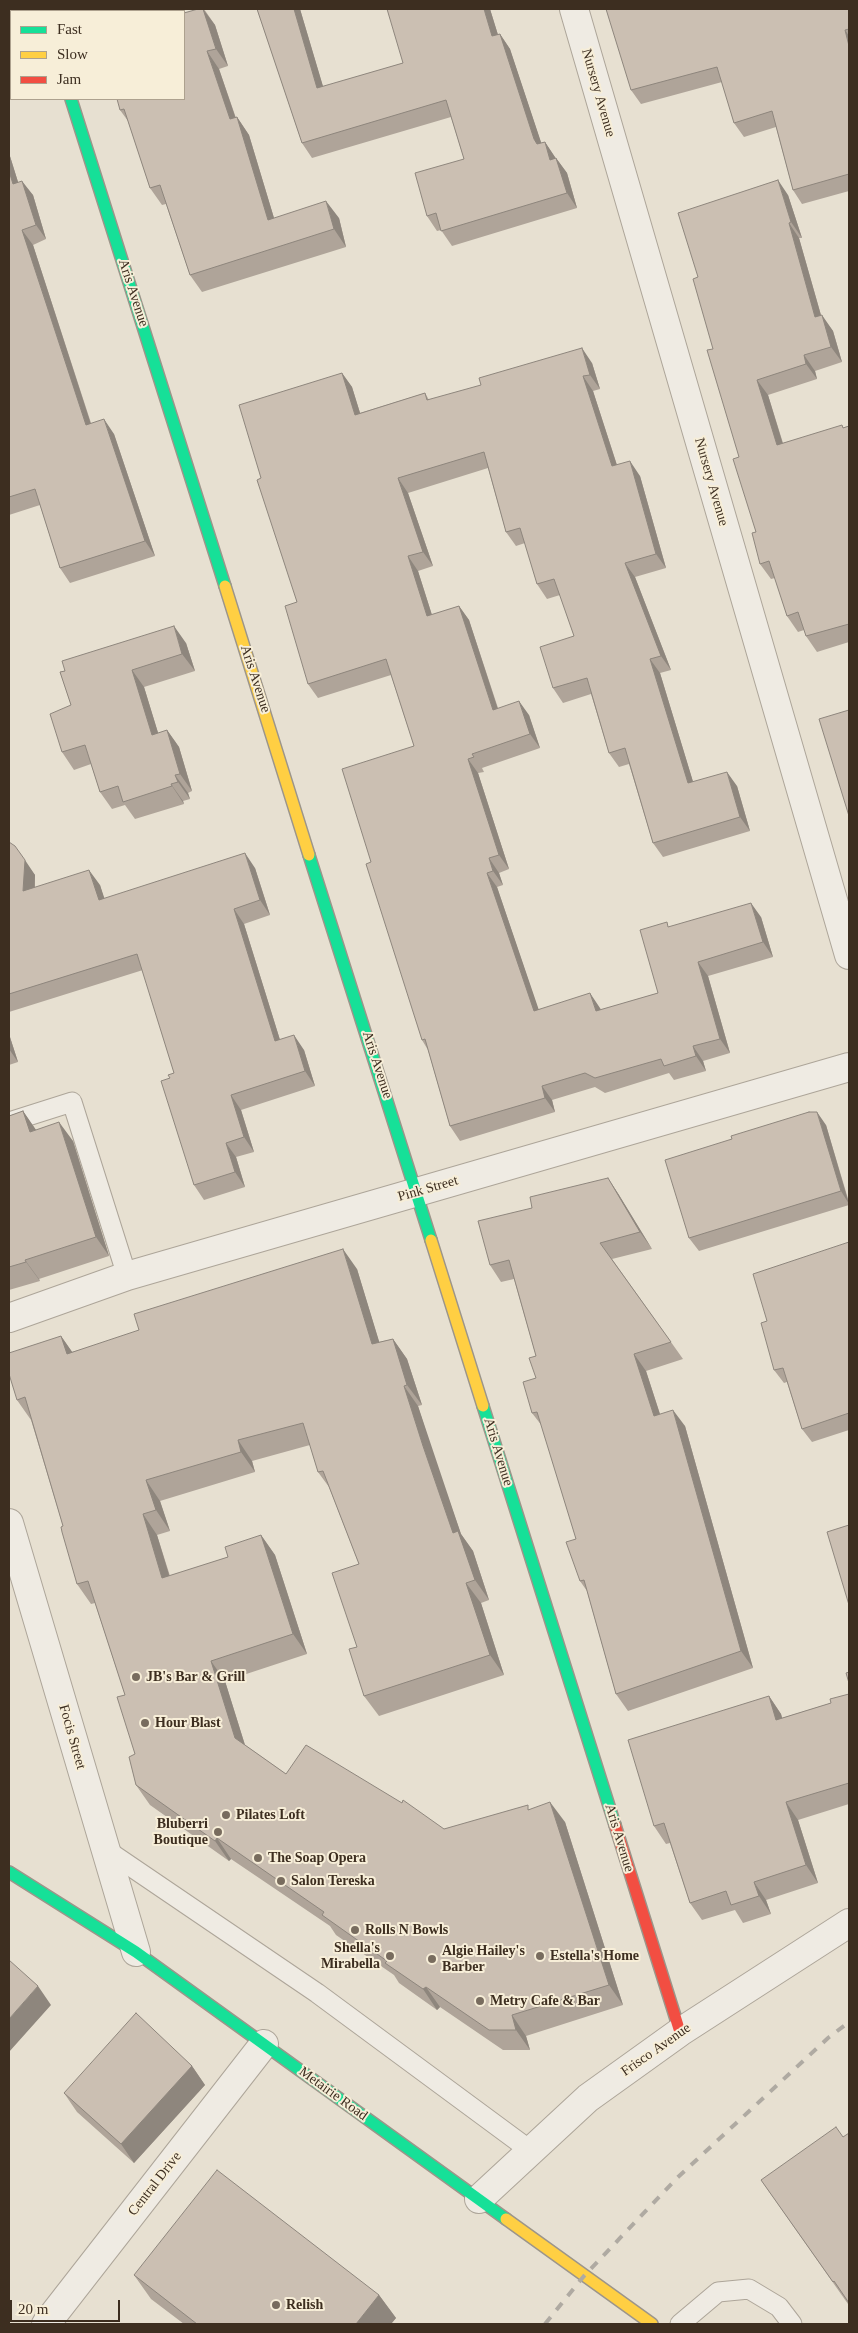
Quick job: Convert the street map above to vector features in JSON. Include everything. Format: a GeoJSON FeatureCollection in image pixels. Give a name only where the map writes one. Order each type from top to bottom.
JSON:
{"type":"FeatureCollection","features":[{"type":"Feature","properties":{"kind":"street","name":"Nursery Avenue"},"geometry":{"type":"LineString","coordinates":[[574,9],[849,955]]}},
{"type":"Feature","properties":{"kind":"street","name":"Aris Avenue"},"geometry":{"type":"LineString","coordinates":[[72,100],[680,2032]]}},
{"type":"Feature","properties":{"kind":"street","name":"Pink Street"},"geometry":{"type":"LineString","coordinates":[[9,1318],[127,1276],[849,1067]]}},
{"type":"Feature","properties":{"kind":"street","name":"Focis Street"},"geometry":{"type":"LineString","coordinates":[[9,1523],[136,1952]]}},
{"type":"Feature","properties":{"kind":"street","name":"Metairie Road"},"geometry":{"type":"LineString","coordinates":[[9,1872],[136,1952],[648,2323]]}},
{"type":"Feature","properties":{"kind":"street","name":"Frisco Avenue"},"geometry":{"type":"LineString","coordinates":[[479,2199],[588,2098],[680,2032],[849,1923]]}},
{"type":"Feature","properties":{"kind":"street","name":"Central Drive"},"geometry":{"type":"LineString","coordinates":[[46,2324],[264,2044]]}},
{"type":"Feature","properties":{"kind":"lane"},"geometry":{"type":"LineString","coordinates":[[9,1122],[72,1102],[127,1276]]}},
{"type":"Feature","properties":{"kind":"lane"},"geometry":{"type":"LineString","coordinates":[[105,1849],[317,1993],[531,2151]]}},
{"type":"Feature","properties":{"kind":"lane"},"geometry":{"type":"LineString","coordinates":[[680,2324],[718,2292],[749,2289],[778,2307],[792,2324]]}},
{"type":"Feature","properties":{"kind":"building"},"geometry":{"type":"Polygon","coordinates":[[[203,9],[216,49],[207,51],[230,119],[237,117],[268,220],[326,201],[334,229],[190,275],[160,185],[150,188],[124,109],[120,110],[117,100],[185,100],[185,13],[203,9]]]}},
{"type":"Feature","properties":{"kind":"building"},"geometry":{"type":"Polygon","coordinates":[[[257,9],[294,9],[317,88],[403,63],[387,9],[484,9],[492,36],[500,34],[534,139],[537,144],[545,142],[550,160],[556,158],[567,193],[441,231],[436,213],[427,216],[415,173],[464,159],[446,100],[302,143],[257,9]]]}},
{"type":"Feature","properties":{"kind":"building"},"geometry":{"type":"Polygon","coordinates":[[[606,9],[849,9],[849,29],[845,30],[849,46],[849,174],[793,190],[772,111],[734,123],[717,67],[631,90],[606,9]]]}},
{"type":"Feature","properties":{"kind":"building"},"geometry":{"type":"Polygon","coordinates":[[[9,171],[13,184],[22,181],[36,225],[22,230],[86,425],[104,419],[145,541],[60,568],[35,489],[9,497],[9,171]]]}},
{"type":"Feature","properties":{"kind":"building"},"geometry":{"type":"Polygon","coordinates":[[[778,180],[791,222],[789,223],[815,317],[822,315],[831,347],[804,355],[806,364],[757,380],[777,445],[842,425],[843,428],[849,426],[849,624],[806,636],[798,612],[787,616],[769,561],[760,564],[752,533],[756,532],[733,459],[739,457],[707,350],[713,349],[693,279],[698,277],[678,213],[778,180]]]}},
{"type":"Feature","properties":{"kind":"building"},"geometry":{"type":"Polygon","coordinates":[[[582,348],[590,375],[583,376],[612,466],[630,461],[656,554],[625,563],[661,656],[650,659],[688,783],[727,772],[740,817],[653,843],[625,748],[609,753],[587,678],[553,688],[540,647],[574,636],[554,579],[537,584],[520,528],[506,532],[484,452],[398,478],[423,552],[408,556],[427,616],[459,606],[493,710],[519,701],[530,734],[472,754],[474,757],[468,759],[499,855],[489,858],[493,871],[487,873],[534,1011],[590,993],[596,1011],[658,993],[640,930],[667,922],[668,927],[751,903],[763,942],[698,962],[720,1039],[693,1046],[696,1056],[664,1066],[661,1059],[595,1078],[585,1073],[542,1086],[545,1098],[450,1126],[425,1039],[422,1040],[366,864],[371,862],[342,769],[414,746],[386,659],[308,684],[285,606],[297,602],[257,480],[261,478],[239,405],[342,373],[355,415],[425,393],[427,400],[481,385],[479,378],[582,348]]]}},
{"type":"Feature","properties":{"kind":"building"},"geometry":{"type":"Polygon","coordinates":[[[174,626],[182,654],[132,670],[152,735],[167,730],[180,774],[175,775],[178,782],[171,784],[172,786],[123,802],[118,786],[100,792],[85,745],[62,752],[50,714],[71,705],[60,672],[65,671],[62,661],[174,626]]]}},
{"type":"Feature","properties":{"kind":"building"},"geometry":{"type":"Polygon","coordinates":[[[849,710],[849,816],[819,719],[849,710]]]}},
{"type":"Feature","properties":{"kind":"building"},"geometry":{"type":"Polygon","coordinates":[[[9,842],[15,846],[25,860],[23,891],[89,870],[99,900],[245,853],[260,900],[234,909],[275,1041],[294,1035],[305,1071],[231,1095],[244,1137],[226,1143],[235,1172],[194,1185],[161,1081],[170,1078],[168,1075],[174,1073],[137,954],[9,994],[9,842]]]}},
{"type":"Feature","properties":{"kind":"building"},"geometry":{"type":"Polygon","coordinates":[[[23,1111],[30,1132],[59,1122],[96,1237],[9,1267],[9,1116],[23,1111]]]}},
{"type":"Feature","properties":{"kind":"building"},"geometry":{"type":"Polygon","coordinates":[[[809,1112],[817,1112],[841,1191],[689,1238],[665,1160],[732,1139],[731,1136],[809,1112]]]}},
{"type":"Feature","properties":{"kind":"building"},"geometry":{"type":"Polygon","coordinates":[[[608,1178],[640,1232],[600,1243],[671,1342],[634,1354],[654,1416],[673,1410],[741,1651],[616,1694],[584,1580],[580,1581],[566,1542],[576,1539],[537,1412],[532,1413],[523,1382],[536,1378],[529,1358],[536,1356],[509,1260],[490,1265],[478,1221],[532,1208],[530,1197],[608,1178]]]}},
{"type":"Feature","properties":{"kind":"building"},"geometry":{"type":"Polygon","coordinates":[[[849,1242],[849,1413],[802,1429],[783,1368],[774,1370],[761,1323],[767,1321],[753,1274],[849,1242]]]}},
{"type":"Feature","properties":{"kind":"building"},"geometry":{"type":"Polygon","coordinates":[[[343,1249],[372,1344],[393,1339],[407,1385],[404,1386],[423,1446],[453,1533],[458,1531],[475,1580],[466,1583],[490,1655],[364,1696],[349,1649],[357,1647],[332,1573],[359,1564],[323,1471],[318,1472],[303,1423],[238,1440],[241,1452],[146,1480],[156,1510],[143,1514],[162,1578],[228,1557],[225,1547],[261,1535],[293,1634],[211,1661],[235,1738],[286,1774],[306,1745],[402,1803],[403,1800],[444,1829],[528,1805],[528,1810],[550,1802],[609,1985],[512,2015],[516,2030],[489,2030],[426,1987],[423,1989],[322,1915],[324,1912],[217,1838],[215,1841],[136,1785],[129,1757],[135,1754],[117,1697],[125,1695],[88,1581],[77,1584],[62,1532],[61,1527],[63,1526],[25,1397],[17,1400],[9,1374],[9,1353],[61,1336],[67,1354],[139,1330],[134,1314],[343,1249]]]}},
{"type":"Feature","properties":{"kind":"building"},"geometry":{"type":"Polygon","coordinates":[[[849,1525],[849,1605],[827,1532],[849,1525]]]}},
{"type":"Feature","properties":{"kind":"building"},"geometry":{"type":"Polygon","coordinates":[[[849,1672],[849,1683],[846,1673],[849,1672]]]}},
{"type":"Feature","properties":{"kind":"building"},"geometry":{"type":"Polygon","coordinates":[[[849,1694],[849,1783],[786,1802],[806,1865],[754,1882],[759,1896],[731,1905],[726,1891],[690,1903],[664,1823],[654,1826],[628,1740],[769,1696],[776,1720],[831,1703],[830,1699],[849,1694]]]}},
{"type":"Feature","properties":{"kind":"building"},"geometry":{"type":"Polygon","coordinates":[[[9,1960],[38,1986],[9,2019],[9,1960]]]}},
{"type":"Feature","properties":{"kind":"building"},"geometry":{"type":"Polygon","coordinates":[[[136,2013],[192,2066],[121,2144],[64,2093],[136,2013]]]}},
{"type":"Feature","properties":{"kind":"building"},"geometry":{"type":"Polygon","coordinates":[[[836,2127],[843,2137],[849,2133],[849,2303],[761,2180],[836,2127]]]}},
{"type":"Feature","properties":{"kind":"building"},"geometry":{"type":"Polygon","coordinates":[[[217,2170],[379,2295],[356,2324],[197,2324],[134,2275],[217,2170]]]}},
{"type":"Feature","properties":{"kind":"railway"},"geometry":{"type":"LineString","coordinates":[[545,2324],[584,2276],[677,2178],[828,2038],[849,2022]]}},
{"type":"Feature","properties":{"kind":"traffic: fast"},"geometry":{"type":"LineString","coordinates":[[71,100],[225,586]]}},
{"type":"Feature","properties":{"kind":"traffic: fast"},"geometry":{"type":"LineString","coordinates":[[309,855],[431,1240]]}},
{"type":"Feature","properties":{"kind":"traffic: fast"},"geometry":{"type":"LineString","coordinates":[[483,1406],[615,1825]]}},
{"type":"Feature","properties":{"kind":"traffic: fast"},"geometry":{"type":"LineString","coordinates":[[9,1872],[136,1952],[506,2219]]}},
{"type":"Feature","properties":{"kind":"traffic: slow"},"geometry":{"type":"LineString","coordinates":[[225,586],[309,855]]}},
{"type":"Feature","properties":{"kind":"traffic: slow"},"geometry":{"type":"LineString","coordinates":[[431,1240],[483,1406]]}},
{"type":"Feature","properties":{"kind":"traffic: slow"},"geometry":{"type":"LineString","coordinates":[[506,2219],[652,2324]]}},
{"type":"Feature","properties":{"kind":"traffic: jam"},"geometry":{"type":"LineString","coordinates":[[615,1825],[680,2032]]}},
{"type":"Feature","properties":{"kind":"place","name":"JB's Bar & Grill"},"geometry":{"type":"Point","coordinates":[136,1677]}},
{"type":"Feature","properties":{"kind":"place","name":"Hour Blast"},"geometry":{"type":"Point","coordinates":[145,1723]}},
{"type":"Feature","properties":{"kind":"place","name":"Pilates Loft"},"geometry":{"type":"Point","coordinates":[226,1815]}},
{"type":"Feature","properties":{"kind":"place","name":"Bluberri Boutique"},"geometry":{"type":"Point","coordinates":[218,1832]}},
{"type":"Feature","properties":{"kind":"place","name":"The Soap Opera"},"geometry":{"type":"Point","coordinates":[258,1858]}},
{"type":"Feature","properties":{"kind":"place","name":"Salon Tereska"},"geometry":{"type":"Point","coordinates":[281,1881]}},
{"type":"Feature","properties":{"kind":"place","name":"Rolls N Bowls"},"geometry":{"type":"Point","coordinates":[355,1930]}},
{"type":"Feature","properties":{"kind":"place","name":"Shella's Mirabella"},"geometry":{"type":"Point","coordinates":[390,1956]}},
{"type":"Feature","properties":{"kind":"place","name":"Estella's Home"},"geometry":{"type":"Point","coordinates":[540,1956]}},
{"type":"Feature","properties":{"kind":"place","name":"Algie Hailey's Barber"},"geometry":{"type":"Point","coordinates":[432,1959]}},
{"type":"Feature","properties":{"kind":"place","name":"Metry Cafe & Bar"},"geometry":{"type":"Point","coordinates":[480,2001]}},
{"type":"Feature","properties":{"kind":"place","name":"Relish"},"geometry":{"type":"Point","coordinates":[276,2305]}}]}
